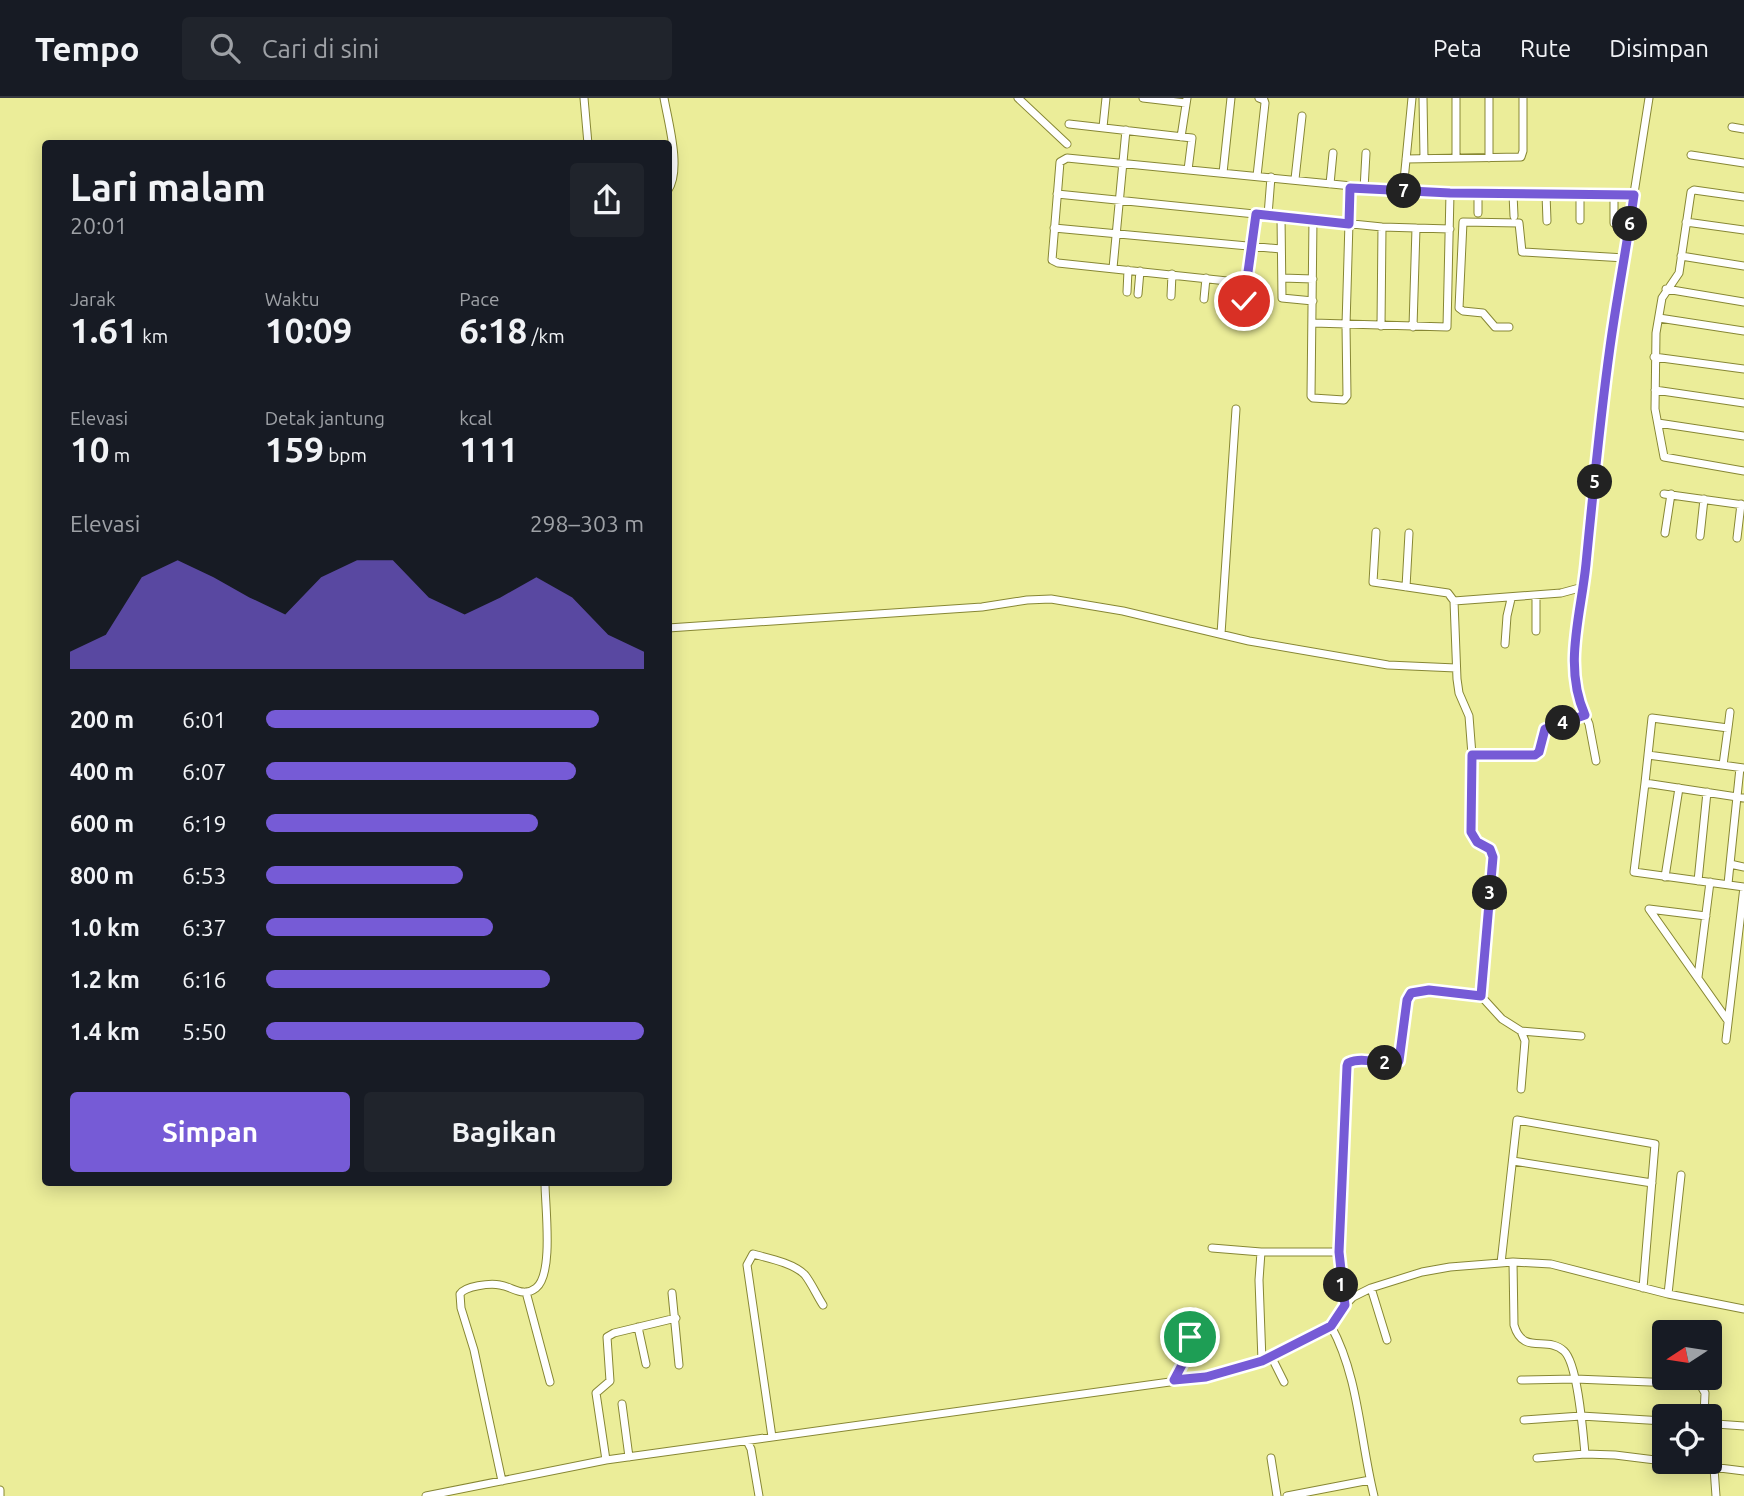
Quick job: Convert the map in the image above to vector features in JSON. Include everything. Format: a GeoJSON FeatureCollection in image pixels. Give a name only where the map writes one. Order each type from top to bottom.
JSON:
{"type":"FeatureCollection","features":[{"type":"Feature","properties":{"kind":"street"},"geometry":{"type":"LineString","coordinates":[[584,98],[588,140]]}},
{"type":"Feature","properties":{"kind":"street"},"geometry":{"type":"LineString","coordinates":[[664,98],[672,140]]}},
{"type":"Feature","properties":{"kind":"street"},"geometry":{"type":"LineString","coordinates":[[1018,98],[1067,144]]}},
{"type":"Feature","properties":{"kind":"street"},"geometry":{"type":"LineString","coordinates":[[1103,127],[1106,98]]}},
{"type":"Feature","properties":{"kind":"street"},"geometry":{"type":"LineString","coordinates":[[1143,98],[1187,100],[1181,137]]}},
{"type":"Feature","properties":{"kind":"street"},"geometry":{"type":"LineString","coordinates":[[1223,173],[1231,98]]}},
{"type":"Feature","properties":{"kind":"street"},"geometry":{"type":"LineString","coordinates":[[1257,176],[1265,103],[1259,98]]}},
{"type":"Feature","properties":{"kind":"street"},"geometry":{"type":"LineString","coordinates":[[1404,191],[1412,98]]}},
{"type":"Feature","properties":{"kind":"street"},"geometry":{"type":"LineString","coordinates":[[1423,98],[1424,158]]}},
{"type":"Feature","properties":{"kind":"street"},"geometry":{"type":"LineString","coordinates":[[1455,158],[1456,98]]}},
{"type":"Feature","properties":{"kind":"street"},"geometry":{"type":"LineString","coordinates":[[1489,98],[1489,158]]}},
{"type":"Feature","properties":{"kind":"street"},"geometry":{"type":"LineString","coordinates":[[1406,159],[1521,157],[1523,98]]}},
{"type":"Feature","properties":{"kind":"street"},"geometry":{"type":"LineString","coordinates":[[1596,761],[1579,701],[1573,666],[1576,624],[1583,587],[1610,346],[1649,98]]}},
{"type":"Feature","properties":{"kind":"street"},"geometry":{"type":"LineString","coordinates":[[1295,179],[1302,116]]}},
{"type":"Feature","properties":{"kind":"street"},"geometry":{"type":"LineString","coordinates":[[1069,124],[1192,139],[1188,170]]}},
{"type":"Feature","properties":{"kind":"street"},"geometry":{"type":"LineString","coordinates":[[1732,127],[1744,129]]}},
{"type":"Feature","properties":{"kind":"street"},"geometry":{"type":"LineString","coordinates":[[1113,268],[1126,130]]}},
{"type":"Feature","properties":{"kind":"street"},"geometry":{"type":"LineString","coordinates":[[672,141],[672,184]]}},
{"type":"Feature","properties":{"kind":"street"},"geometry":{"type":"LineString","coordinates":[[1330,184],[1333,153]]}},
{"type":"Feature","properties":{"kind":"street"},"geometry":{"type":"LineString","coordinates":[[1364,189],[1366,153]]}},
{"type":"Feature","properties":{"kind":"street"},"geometry":{"type":"LineString","coordinates":[[1690,155],[1744,163]]}},
{"type":"Feature","properties":{"kind":"street"},"geometry":{"type":"LineString","coordinates":[[1246,283],[1055,262],[1051,257],[1060,162],[1064,159],[1295,179],[1364,189],[1634,195]]}},
{"type":"Feature","properties":{"kind":"street"},"geometry":{"type":"LineString","coordinates":[[1268,215],[1271,177]]}},
{"type":"Feature","properties":{"kind":"street"},"geometry":{"type":"LineString","coordinates":[[1313,219],[1311,394],[1313,398],[1346,399],[1350,188]]}},
{"type":"Feature","properties":{"kind":"street"},"geometry":{"type":"LineString","coordinates":[[1744,197],[1694,190],[1690,196],[1679,273],[1662,298],[1654,357],[1655,409],[1662,454],[1667,459],[1744,471]]}},
{"type":"Feature","properties":{"kind":"street"},"geometry":{"type":"LineString","coordinates":[[1313,323],[1447,327],[1450,193]]}},
{"type":"Feature","properties":{"kind":"street"},"geometry":{"type":"LineString","coordinates":[[1478,193],[1478,213]]}},
{"type":"Feature","properties":{"kind":"street"},"geometry":{"type":"LineString","coordinates":[[1057,194],[1382,227],[1450,229]]}},
{"type":"Feature","properties":{"kind":"street"},"geometry":{"type":"LineString","coordinates":[[1513,194],[1514,216]]}},
{"type":"Feature","properties":{"kind":"street"},"geometry":{"type":"LineString","coordinates":[[1546,194],[1547,220]]}},
{"type":"Feature","properties":{"kind":"street"},"geometry":{"type":"LineString","coordinates":[[1580,194],[1580,220]]}},
{"type":"Feature","properties":{"kind":"street"},"geometry":{"type":"LineString","coordinates":[[1614,195],[1615,223]]}},
{"type":"Feature","properties":{"kind":"street"},"geometry":{"type":"LineString","coordinates":[[1244,301],[1256,214]]}},
{"type":"Feature","properties":{"kind":"street"},"geometry":{"type":"LineString","coordinates":[[1281,216],[1282,298],[1313,301]]}},
{"type":"Feature","properties":{"kind":"street"},"geometry":{"type":"LineString","coordinates":[[1509,327],[1495,327],[1483,313],[1463,312],[1459,308],[1461,225],[1464,221],[1519,223],[1522,252],[1625,258]]}},
{"type":"Feature","properties":{"kind":"street"},"geometry":{"type":"LineString","coordinates":[[1686,222],[1744,230]]}},
{"type":"Feature","properties":{"kind":"street"},"geometry":{"type":"LineString","coordinates":[[1381,326],[1382,227]]}},
{"type":"Feature","properties":{"kind":"street"},"geometry":{"type":"LineString","coordinates":[[1054,228],[1281,249]]}},
{"type":"Feature","properties":{"kind":"street"},"geometry":{"type":"LineString","coordinates":[[1413,327],[1416,228]]}},
{"type":"Feature","properties":{"kind":"street"},"geometry":{"type":"LineString","coordinates":[[1681,256],[1744,266]]}},
{"type":"Feature","properties":{"kind":"street"},"geometry":{"type":"LineString","coordinates":[[1127,292],[1128,270]]}},
{"type":"Feature","properties":{"kind":"street"},"geometry":{"type":"LineString","coordinates":[[1138,294],[1140,271]]}},
{"type":"Feature","properties":{"kind":"street"},"geometry":{"type":"LineString","coordinates":[[1171,296],[1172,274]]}},
{"type":"Feature","properties":{"kind":"street"},"geometry":{"type":"LineString","coordinates":[[1204,299],[1206,278]]}},
{"type":"Feature","properties":{"kind":"street"},"geometry":{"type":"LineString","coordinates":[[1282,278],[1313,279]]}},
{"type":"Feature","properties":{"kind":"street"},"geometry":{"type":"LineString","coordinates":[[1666,289],[1744,302]]}},
{"type":"Feature","properties":{"kind":"street"},"geometry":{"type":"LineString","coordinates":[[1659,318],[1744,331]]}},
{"type":"Feature","properties":{"kind":"street"},"geometry":{"type":"LineString","coordinates":[[1654,357],[1744,369]]}},
{"type":"Feature","properties":{"kind":"street"},"geometry":{"type":"LineString","coordinates":[[1655,390],[1744,402]]}},
{"type":"Feature","properties":{"kind":"street"},"geometry":{"type":"LineString","coordinates":[[1221,634],[1236,409]]}},
{"type":"Feature","properties":{"kind":"street"},"geometry":{"type":"LineString","coordinates":[[1658,423],[1744,436]]}},
{"type":"Feature","properties":{"kind":"street"},"geometry":{"type":"LineString","coordinates":[[1665,533],[1667,494],[1742,504],[1737,538]]}},
{"type":"Feature","properties":{"kind":"street"},"geometry":{"type":"LineString","coordinates":[[1700,536],[1704,499]]}},
{"type":"Feature","properties":{"kind":"street"},"geometry":{"type":"LineString","coordinates":[[1376,532],[1373,582],[1448,593],[1454,601],[1459,693],[1469,716],[1472,755],[1471,832],[1477,842],[1490,849],[1493,857],[1481,996]]}},
{"type":"Feature","properties":{"kind":"street"},"geometry":{"type":"LineString","coordinates":[[1406,587],[1409,533]]}},
{"type":"Feature","properties":{"kind":"street"},"geometry":{"type":"LineString","coordinates":[[1454,601],[1536,596],[1583,587]]}},
{"type":"Feature","properties":{"kind":"street"},"geometry":{"type":"LineString","coordinates":[[1536,596],[1536,631]]}},
{"type":"Feature","properties":{"kind":"street"},"geometry":{"type":"LineString","coordinates":[[1505,644],[1511,598]]}},
{"type":"Feature","properties":{"kind":"street"},"geometry":{"type":"LineString","coordinates":[[672,628],[1051,600],[1123,611],[1249,641],[1406,667],[1456,667]]}},
{"type":"Feature","properties":{"kind":"street"},"geometry":{"type":"LineString","coordinates":[[1723,765],[1730,712]]}},
{"type":"Feature","properties":{"kind":"street"},"geometry":{"type":"LineString","coordinates":[[1472,755],[1535,755],[1539,752],[1545,729],[1585,715]]}},
{"type":"Feature","properties":{"kind":"street"},"geometry":{"type":"LineString","coordinates":[[1726,1040],[1744,887],[1634,872],[1652,718],[1728,727]]}},
{"type":"Feature","properties":{"kind":"street"},"geometry":{"type":"LineString","coordinates":[[1648,755],[1742,768],[1728,884]]}},
{"type":"Feature","properties":{"kind":"street"},"geometry":{"type":"LineString","coordinates":[[1645,783],[1740,797]]}},
{"type":"Feature","properties":{"kind":"street"},"geometry":{"type":"LineString","coordinates":[[1665,877],[1679,788]]}},
{"type":"Feature","properties":{"kind":"street"},"geometry":{"type":"LineString","coordinates":[[1699,881],[1707,792]]}},
{"type":"Feature","properties":{"kind":"street"},"geometry":{"type":"LineString","coordinates":[[1730,864],[1744,867]]}},
{"type":"Feature","properties":{"kind":"street"},"geometry":{"type":"LineString","coordinates":[[1698,978],[1710,882]]}},
{"type":"Feature","properties":{"kind":"street"},"geometry":{"type":"LineString","coordinates":[[1706,916],[1649,909],[1728,1021]]}},
{"type":"Feature","properties":{"kind":"street"},"geometry":{"type":"LineString","coordinates":[[1345,1305],[1339,1252],[1348,1063],[1368,1059],[1390,1063],[1399,1061],[1407,1000],[1411,993],[1429,990],[1481,996],[1502,1018],[1521,1031],[1581,1036]]}},
{"type":"Feature","properties":{"kind":"street"},"geometry":{"type":"LineString","coordinates":[[1521,1031],[1525,1041],[1521,1090]]}},
{"type":"Feature","properties":{"kind":"street"},"geometry":{"type":"LineString","coordinates":[[1501,1263],[1517,1121],[1655,1144],[1643,1288]]}},
{"type":"Feature","properties":{"kind":"street"},"geometry":{"type":"LineString","coordinates":[[1513,1161],[1652,1183]]}},
{"type":"Feature","properties":{"kind":"street"},"geometry":{"type":"LineString","coordinates":[[1668,1294],[1681,1175]]}},
{"type":"Feature","properties":{"kind":"street"},"geometry":{"type":"LineString","coordinates":[[502,1481],[460,1294],[465,1289],[500,1285],[520,1293],[533,1291],[541,1283],[546,1268],[545,1186]]}},
{"type":"Feature","properties":{"kind":"street"},"geometry":{"type":"LineString","coordinates":[[1212,1248],[1261,1252],[1339,1252]]}},
{"type":"Feature","properties":{"kind":"street"},"geometry":{"type":"LineString","coordinates":[[1261,1252],[1259,1280],[1262,1361]]}},
{"type":"Feature","properties":{"kind":"street"},"geometry":{"type":"LineString","coordinates":[[772,1437],[750,1291],[747,1265],[750,1256],[754,1254],[801,1271],[822,1305]]}},
{"type":"Feature","properties":{"kind":"street"},"geometry":{"type":"LineString","coordinates":[[1513,1262],[1514,1325],[1517,1334],[1528,1343],[1555,1346],[1564,1351],[1575,1379],[1585,1454]]}},
{"type":"Feature","properties":{"kind":"street"},"geometry":{"type":"LineString","coordinates":[[426,1496],[461,1493],[502,1481],[606,1460],[1206,1377],[1262,1361],[1331,1326],[1353,1297],[1371,1288],[1422,1272],[1450,1267],[1513,1262],[1551,1264],[1668,1294],[1744,1309]]}},
{"type":"Feature","properties":{"kind":"street"},"geometry":{"type":"LineString","coordinates":[[1371,1288],[1387,1340]]}},
{"type":"Feature","properties":{"kind":"street"},"geometry":{"type":"LineString","coordinates":[[526,1292],[550,1382]]}},
{"type":"Feature","properties":{"kind":"street"},"geometry":{"type":"LineString","coordinates":[[672,1293],[679,1366]]}},
{"type":"Feature","properties":{"kind":"street"},"geometry":{"type":"LineString","coordinates":[[1174,1380],[1183,1363],[1193,1312]]}},
{"type":"Feature","properties":{"kind":"street"},"geometry":{"type":"LineString","coordinates":[[606,1460],[596,1393],[610,1381],[607,1336],[676,1318]]}},
{"type":"Feature","properties":{"kind":"street"},"geometry":{"type":"LineString","coordinates":[[1331,1326],[1341,1345],[1349,1374],[1374,1496]]}},
{"type":"Feature","properties":{"kind":"street"},"geometry":{"type":"LineString","coordinates":[[638,1327],[646,1364]]}},
{"type":"Feature","properties":{"kind":"street"},"geometry":{"type":"LineString","coordinates":[[1271,1356],[1284,1382]]}},
{"type":"Feature","properties":{"kind":"street"},"geometry":{"type":"LineString","coordinates":[[1521,1380],[1575,1379],[1700,1384],[1705,1393],[1705,1404]]}},
{"type":"Feature","properties":{"kind":"street"},"geometry":{"type":"LineString","coordinates":[[622,1404],[629,1457]]}},
{"type":"Feature","properties":{"kind":"street"},"geometry":{"type":"LineString","coordinates":[[1524,1420],[1581,1416],[1652,1420]]}},
{"type":"Feature","properties":{"kind":"street"},"geometry":{"type":"LineString","coordinates":[[1722,1425],[1744,1426]]}},
{"type":"Feature","properties":{"kind":"street"},"geometry":{"type":"LineString","coordinates":[[747,1441],[751,1449],[759,1496]]}},
{"type":"Feature","properties":{"kind":"street"},"geometry":{"type":"LineString","coordinates":[[1537,1458],[1585,1454],[1652,1460]]}},
{"type":"Feature","properties":{"kind":"street"},"geometry":{"type":"LineString","coordinates":[[1271,1458],[1278,1496]]}},
{"type":"Feature","properties":{"kind":"street"},"geometry":{"type":"LineString","coordinates":[[1722,1469],[1744,1471]]}},
{"type":"Feature","properties":{"kind":"street"},"geometry":{"type":"LineString","coordinates":[[1714,1474],[1716,1496]]}},
{"type":"Feature","properties":{"kind":"street"},"geometry":{"type":"LineString","coordinates":[[1287,1496],[1370,1480]]}},
{"type":"Feature","properties":{"kind":"street"},"geometry":{"type":"LineString","coordinates":[[0,1490],[0,1496]]}},
{"type":"Feature","properties":{"kind":"route"},"geometry":{"type":"LineString","coordinates":[[1190,1337],[1183,1363],[1174,1380],[1206,1377],[1252,1365],[1331,1326],[1345,1305],[1339,1252],[1348,1063],[1368,1059],[1395,1064],[1399,1061],[1407,1000],[1411,993],[1429,990],[1481,996],[1493,853],[1477,842],[1471,832],[1472,755],[1535,755],[1539,752],[1545,729],[1585,715],[1576,690],[1573,666],[1576,624],[1585,573],[1610,346],[1634,195],[1450,193],[1350,188],[1349,224],[1256,214],[1244,301]]}}]}
